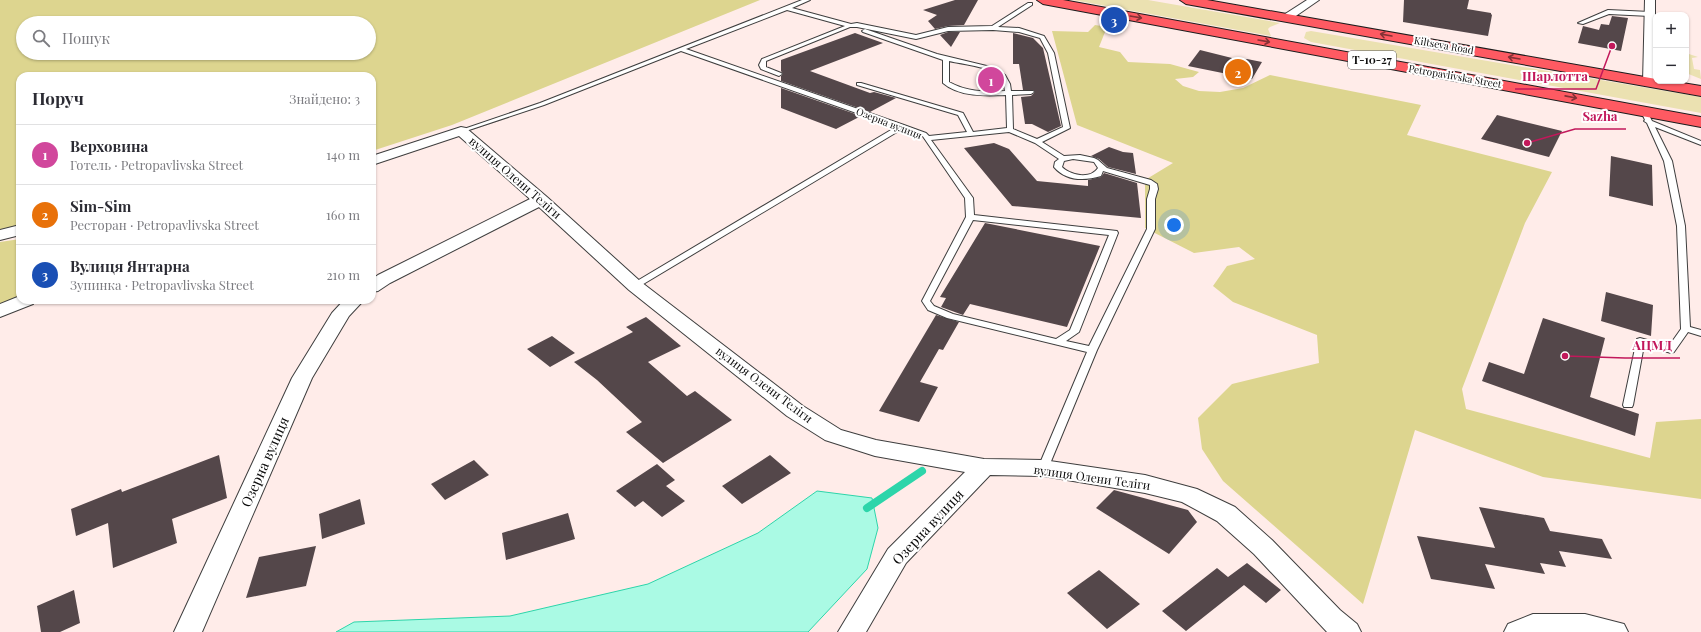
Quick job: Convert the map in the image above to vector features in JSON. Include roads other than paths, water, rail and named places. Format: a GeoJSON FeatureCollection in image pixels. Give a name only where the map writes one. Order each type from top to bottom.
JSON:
{"type":"FeatureCollection","features":[{"type":"Feature","properties":{"kind":"highway","name":"Kiltseva Road"},"geometry":{"type":"LineString","coordinates":[[1186,0],[1285,27],[1356,30],[1701,91]]}},
{"type":"Feature","properties":{"kind":"highway","name":"Petropavlivska Street"},"geometry":{"type":"LineString","coordinates":[[1036,2],[1347,56],[1646,116],[1701,122]]}},
{"type":"Feature","properties":{"kind":"highway"},"geometry":{"type":"LineString","coordinates":[[1285,27],[1289,39],[1298,43],[1347,56]]}},
{"type":"Feature","properties":{"kind":"street"},"geometry":{"type":"LineString","coordinates":[[1285,27],[1314,0]]}},
{"type":"Feature","properties":{"kind":"street"},"geometry":{"type":"LineString","coordinates":[[1649,82],[1650,0]]}},
{"type":"Feature","properties":{"kind":"street","name":"вулиця Олени Теліги"},"geometry":{"type":"LineString","coordinates":[[376,160],[461,131],[635,286],[795,412],[833,435],[875,448],[984,467],[1043,468],[1145,484],[1189,496],[1226,514],[1263,547],[1330,618],[1347,632]]}},
{"type":"Feature","properties":{"kind":"street"},"geometry":{"type":"LineString","coordinates":[[376,284],[540,200]]}},
{"type":"Feature","properties":{"kind":"street"},"geometry":{"type":"LineString","coordinates":[[0,235],[16,231]]}},
{"type":"Feature","properties":{"kind":"street"},"geometry":{"type":"LineString","coordinates":[[0,311],[17,304]]}},
{"type":"Feature","properties":{"kind":"street","name":"Озерна вулиця"},"geometry":{"type":"LineString","coordinates":[[188,632],[302,378],[341,313],[351,304]]}},
{"type":"Feature","properties":{"kind":"street","name":"Озерна вулиця"},"geometry":{"type":"LineString","coordinates":[[852,632],[897,556],[984,467]]}},
{"type":"Feature","properties":{"kind":"street"},"geometry":{"type":"LineString","coordinates":[[1518,632],[1533,626],[1585,626],[1614,632]]}},
{"type":"Feature","properties":{"kind":"lane"},"geometry":{"type":"LineString","coordinates":[[461,131],[542,104],[807,0]]}},
{"type":"Feature","properties":{"kind":"lane"},"geometry":{"type":"LineString","coordinates":[[993,28],[1036,2]]}},
{"type":"Feature","properties":{"kind":"lane"},"geometry":{"type":"LineString","coordinates":[[786,8],[849,26],[946,60],[989,68],[1002,75],[1006,80],[1008,92],[1010,130]]}},
{"type":"Feature","properties":{"kind":"lane"},"geometry":{"type":"LineString","coordinates":[[1581,23],[1608,12],[1650,14]]}},
{"type":"Feature","properties":{"kind":"lane"},"geometry":{"type":"LineString","coordinates":[[779,74],[763,68],[762,64],[764,60],[856,24],[916,37],[948,29],[993,28],[1019,30],[1042,37],[1051,53],[1056,92],[1067,128],[1037,142]]}},
{"type":"Feature","properties":{"kind":"lane","name":"Озерна вулиця"},"geometry":{"type":"LineString","coordinates":[[681,49],[924,134],[969,198],[970,217]]}},
{"type":"Feature","properties":{"kind":"lane"},"geometry":{"type":"LineString","coordinates":[[946,60],[946,83],[953,88],[973,93],[1031,92]]}},
{"type":"Feature","properties":{"kind":"lane"},"geometry":{"type":"LineString","coordinates":[[859,84],[961,114],[971,134]]}},
{"type":"Feature","properties":{"kind":"lane"},"geometry":{"type":"LineString","coordinates":[[1646,116],[1701,143]]}},
{"type":"Feature","properties":{"kind":"lane"},"geometry":{"type":"LineString","coordinates":[[1628,405],[1640,341],[1671,350],[1686,329],[1681,226],[1668,161],[1646,116]]}},
{"type":"Feature","properties":{"kind":"lane"},"geometry":{"type":"LineString","coordinates":[[635,286],[902,126]]}},
{"type":"Feature","properties":{"kind":"lane"},"geometry":{"type":"LineString","coordinates":[[927,138],[1010,130],[1037,142],[1064,159]]}},
{"type":"Feature","properties":{"kind":"lane"},"geometry":{"type":"LineString","coordinates":[[1043,468],[1092,350],[1152,229],[1151,199],[1154,189],[1153,184],[1102,168],[1090,159],[1076,157],[1064,159],[1060,161],[1058,167],[1072,176],[1093,176],[1098,174],[1102,168]]}},
{"type":"Feature","properties":{"kind":"lane"},"geometry":{"type":"LineString","coordinates":[[1057,342],[1074,332],[1114,233],[970,217],[926,301],[930,308],[950,316],[1057,342],[1092,350]]}},
{"type":"Feature","properties":{"kind":"lane"},"geometry":{"type":"LineString","coordinates":[[1686,329],[1701,333]]}},
{"type":"Feature","properties":{"kind":"waterway"},"geometry":{"type":"LineString","coordinates":[[867,508],[922,471]]}},
{"type":"Feature","properties":{"kind":"place","name":"Вулиця Янтарна"},"geometry":{"type":"Point","coordinates":[1114,20]}},
{"type":"Feature","properties":{"kind":"place","name":"Шарлотта"},"geometry":{"type":"Point","coordinates":[1612,46]}},
{"type":"Feature","properties":{"kind":"place","name":"Sim-Sim"},"geometry":{"type":"Point","coordinates":[1238,72]}},
{"type":"Feature","properties":{"kind":"place","name":"Верховина"},"geometry":{"type":"Point","coordinates":[991,80]}},
{"type":"Feature","properties":{"kind":"place","name":"Sazha"},"geometry":{"type":"Point","coordinates":[1527,143]}},
{"type":"Feature","properties":{"kind":"place","name":"АЦМД"},"geometry":{"type":"Point","coordinates":[1565,356]}}]}
